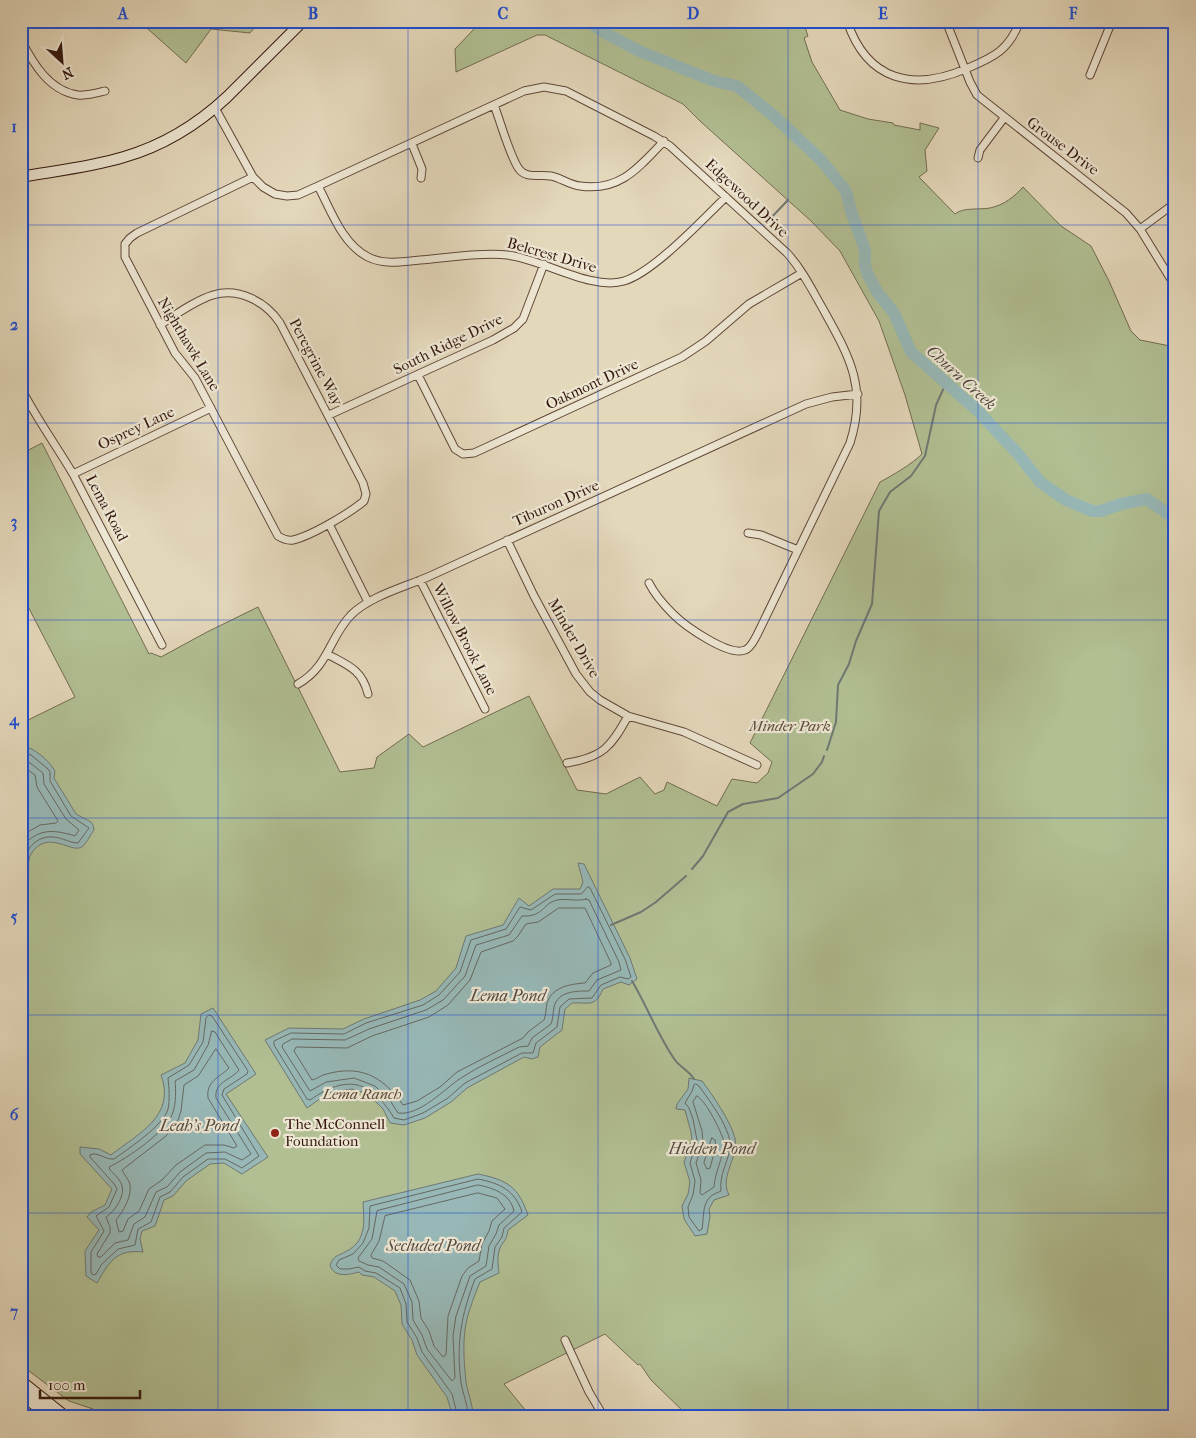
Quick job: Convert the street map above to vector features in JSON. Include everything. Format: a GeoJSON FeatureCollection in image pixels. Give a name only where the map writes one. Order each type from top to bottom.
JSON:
{"type":"FeatureCollection","features":[{"type":"Feature","properties":{"kind":"main road"},"geometry":{"type":"LineString","coordinates":[[21,177],[125,157],[166,140],[215,108],[251,75],[303,21]]}},
{"type":"Feature","properties":{"kind":"main road"},"geometry":{"type":"LineString","coordinates":[[21,1381],[66,1417]]}},
{"type":"Feature","properties":{"kind":"main road"},"geometry":{"type":"LineString","coordinates":[[21,1394],[50,1417]]}},
{"type":"Feature","properties":{"kind":"street"},"geometry":{"type":"LineString","coordinates":[[847,21],[855,41],[864,55],[878,68],[908,80],[923,81],[942,78],[988,60],[1002,51],[1011,40],[1020,21]]}},
{"type":"Feature","properties":{"kind":"street","name":"Grouse Drive"},"geometry":{"type":"LineString","coordinates":[[946,21],[972,87],[977,95],[1126,213],[1140,229],[1175,286]]}},
{"type":"Feature","properties":{"kind":"street"},"geometry":{"type":"LineString","coordinates":[[1090,75],[1112,21]]}},
{"type":"Feature","properties":{"kind":"street"},"geometry":{"type":"LineString","coordinates":[[21,40],[29,55],[46,78],[55,86],[79,96],[105,91]]}},
{"type":"Feature","properties":{"kind":"street"},"geometry":{"type":"LineString","coordinates":[[21,59],[29,55]]}},
{"type":"Feature","properties":{"kind":"street","name":"Edgewood Drive"},"geometry":{"type":"LineString","coordinates":[[215,108],[253,177],[275,194],[284,196],[298,195],[532,89],[544,87],[562,90],[664,142],[787,253],[802,273],[847,353],[855,377],[858,394],[856,423],[850,443],[754,641],[748,648],[742,651],[735,651],[723,647],[685,624],[664,605],[649,583]]}},
{"type":"Feature","properties":{"kind":"street"},"geometry":{"type":"LineString","coordinates":[[494,105],[514,160],[519,170],[528,175],[552,176],[579,186],[602,187],[627,177],[664,142]]}},
{"type":"Feature","properties":{"kind":"street"},"geometry":{"type":"LineString","coordinates":[[978,158],[980,150],[1004,118]]}},
{"type":"Feature","properties":{"kind":"street"},"geometry":{"type":"LineString","coordinates":[[412,144],[421,166],[421,178]]}},
{"type":"Feature","properties":{"kind":"street","name":"Nighthawk Lane"},"geometry":{"type":"LineString","coordinates":[[253,177],[137,233],[127,241],[124,248],[125,257],[175,353],[195,378],[278,536],[285,540],[292,540],[329,524]]}},
{"type":"Feature","properties":{"kind":"street","name":"Belcrest Drive"},"geometry":{"type":"LineString","coordinates":[[318,186],[345,236],[360,252],[370,258],[392,263],[501,254],[544,264],[599,283],[614,284],[640,274],[658,260],[726,197]]}},
{"type":"Feature","properties":{"kind":"street"},"geometry":{"type":"LineString","coordinates":[[1140,229],[1175,203]]}},
{"type":"Feature","properties":{"kind":"street","name":"South Ridge Drive"},"geometry":{"type":"LineString","coordinates":[[329,415],[493,340],[514,328],[526,314],[544,264]]}},
{"type":"Feature","properties":{"kind":"street","name":"Oakmont Drive"},"geometry":{"type":"LineString","coordinates":[[418,375],[455,449],[463,454],[474,453],[682,357],[706,341],[749,304],[802,273]]}},
{"type":"Feature","properties":{"kind":"street","name":"Peregrine Way"},"geometry":{"type":"LineString","coordinates":[[160,325],[214,294],[231,294],[254,299],[269,309],[280,323],[363,483],[366,498],[362,504],[329,524]]}},
{"type":"Feature","properties":{"kind":"street","name":"Lema Road"},"geometry":{"type":"LineString","coordinates":[[21,388],[73,474],[162,645]]}},
{"type":"Feature","properties":{"kind":"street","name":"Tiburon Drive"},"geometry":{"type":"LineString","coordinates":[[298,684],[314,673],[347,620],[356,610],[368,602],[806,404],[832,397],[858,394]]}},
{"type":"Feature","properties":{"kind":"street","name":"Osprey Lane"},"geometry":{"type":"LineString","coordinates":[[73,474],[211,408]]}},
{"type":"Feature","properties":{"kind":"street"},"geometry":{"type":"LineString","coordinates":[[329,524],[368,602]]}},
{"type":"Feature","properties":{"kind":"street"},"geometry":{"type":"LineString","coordinates":[[748,533],[761,535],[798,550]]}},
{"type":"Feature","properties":{"kind":"street","name":"Minder Drive"},"geometry":{"type":"LineString","coordinates":[[507,540],[534,596],[576,674],[600,700],[628,716],[679,730],[758,765]]}},
{"type":"Feature","properties":{"kind":"street","name":"Willow Brook Lane"},"geometry":{"type":"LineString","coordinates":[[420,580],[486,710]]}},
{"type":"Feature","properties":{"kind":"street"},"geometry":{"type":"LineString","coordinates":[[327,654],[358,672],[364,681],[368,694]]}},
{"type":"Feature","properties":{"kind":"street"},"geometry":{"type":"LineString","coordinates":[[567,763],[586,760],[598,754],[611,743],[628,716]]}},
{"type":"Feature","properties":{"kind":"street"},"geometry":{"type":"LineString","coordinates":[[565,1340],[589,1392],[604,1417]]}},
{"type":"Feature","properties":{"kind":"green space"},"geometry":{"type":"Polygon","coordinates":[[[139,21],[260,21],[250,33],[211,29],[186,63],[139,21]]]}},
{"type":"Feature","properties":{"kind":"green space"},"geometry":{"type":"Polygon","coordinates":[[[472,21],[803,21],[808,36],[804,38],[812,62],[840,110],[868,119],[920,130],[920,123],[939,128],[925,150],[927,171],[919,177],[955,214],[962,210],[990,208],[1000,205],[1023,187],[1061,226],[1091,246],[1131,331],[1140,340],[1175,347],[1175,1417],[689,1417],[651,1380],[640,1364],[638,1365],[605,1334],[504,1384],[531,1417],[117,1417],[69,1401],[21,1365],[21,707],[28,720],[75,697],[21,593],[21,454],[42,443],[149,654],[161,657],[258,607],[340,772],[374,768],[377,757],[409,734],[423,747],[529,696],[577,790],[606,794],[640,777],[655,794],[664,790],[667,782],[717,806],[732,779],[757,783],[768,773],[772,762],[750,743],[880,482],[922,454],[905,395],[879,321],[840,251],[811,221],[683,104],[545,35],[537,35],[456,72],[455,49],[474,29],[472,21]]]}},
{"type":"Feature","properties":{"kind":"water"},"geometry":{"type":"Polygon","coordinates":[[[21,745],[36,751],[49,762],[55,771],[54,778],[76,814],[91,822],[94,830],[83,846],[79,848],[52,842],[38,846],[30,857],[27,880],[21,882],[21,745]]]}},
{"type":"Feature","properties":{"kind":"water","name":"Lema Pond"},"geometry":{"type":"Polygon","coordinates":[[[578,863],[584,864],[630,958],[637,979],[629,985],[621,982],[603,989],[594,1002],[572,1003],[565,1009],[562,1030],[540,1047],[538,1057],[532,1059],[524,1057],[467,1088],[451,1102],[425,1118],[404,1125],[390,1123],[383,1109],[368,1094],[352,1089],[328,1093],[307,1108],[265,1040],[289,1028],[343,1029],[364,1019],[420,1000],[436,991],[456,968],[466,936],[503,925],[519,898],[529,906],[553,889],[580,889],[583,882],[578,863]]]}},
{"type":"Feature","properties":{"kind":"water","name":"Leah's Pond"},"geometry":{"type":"Polygon","coordinates":[[[213,1008],[256,1074],[226,1094],[268,1157],[242,1174],[224,1163],[210,1164],[186,1181],[173,1196],[164,1200],[155,1226],[142,1231],[140,1239],[143,1252],[126,1253],[114,1258],[97,1283],[86,1276],[85,1251],[99,1230],[87,1217],[91,1212],[105,1205],[112,1189],[80,1154],[80,1147],[99,1149],[111,1155],[152,1122],[159,1113],[163,1102],[164,1089],[161,1075],[185,1063],[198,1040],[201,1014],[213,1008]]]}},
{"type":"Feature","properties":{"kind":"water","name":"Hidden Pond"},"geometry":{"type":"Polygon","coordinates":[[[689,1078],[702,1081],[721,1108],[735,1138],[734,1153],[726,1181],[729,1195],[714,1200],[709,1209],[710,1216],[707,1234],[695,1236],[684,1219],[682,1206],[688,1194],[690,1182],[684,1162],[692,1140],[691,1132],[685,1110],[676,1109],[677,1104],[688,1089],[689,1078]]]}},
{"type":"Feature","properties":{"kind":"water","name":"Secluded Pond"},"geometry":{"type":"Polygon","coordinates":[[[478,1174],[497,1179],[510,1186],[520,1197],[528,1215],[508,1230],[499,1251],[499,1273],[480,1282],[474,1296],[465,1327],[464,1342],[466,1382],[473,1417],[453,1417],[447,1397],[417,1355],[412,1340],[402,1324],[401,1305],[395,1291],[374,1277],[362,1275],[359,1272],[346,1275],[338,1274],[330,1265],[335,1257],[353,1247],[361,1236],[364,1223],[363,1202],[478,1174]]]}},
{"type":"Feature","properties":{"kind":"waterway","name":"Churn Creek"},"geometry":{"type":"LineString","coordinates":[[588,21],[605,33],[639,51],[714,81],[737,86],[774,116],[821,160],[846,191],[865,250],[865,266],[868,275],[878,293],[894,313],[911,352],[978,411],[1019,455],[1040,482],[1066,500],[1092,511],[1101,511],[1121,504],[1147,499],[1169,515],[1175,516]]}},
{"type":"Feature","properties":{"kind":"waterway"},"geometry":{"type":"LineString","coordinates":[[767,222],[788,200]]}},
{"type":"Feature","properties":{"kind":"waterway"},"geometry":{"type":"LineString","coordinates":[[827,750],[836,722],[838,685],[849,664],[856,641],[872,604],[879,511],[890,492],[911,476],[925,456],[936,405],[946,383]]}},
{"type":"Feature","properties":{"kind":"waterway"},"geometry":{"type":"LineString","coordinates":[[692,869],[703,856],[728,812],[743,804],[778,798],[813,774],[824,756]]}},
{"type":"Feature","properties":{"kind":"waterway"},"geometry":{"type":"LineString","coordinates":[[611,925],[641,912],[656,902],[686,876]]}},
{"type":"Feature","properties":{"kind":"waterway"},"geometry":{"type":"LineString","coordinates":[[632,981],[669,1051],[694,1079]]}},
{"type":"Feature","properties":{"kind":"place","name":"The McConnell Foundation"},"geometry":{"type":"Point","coordinates":[275,1133]}},
{"type":"Feature","properties":{"kind":"park label","name":"Minder Park"},"geometry":{"type":"Point","coordinates":[790,726]}},
{"type":"Feature","properties":{"kind":"park label","name":"Lema Ranch"},"geometry":{"type":"Point","coordinates":[362,1094]}}]}
